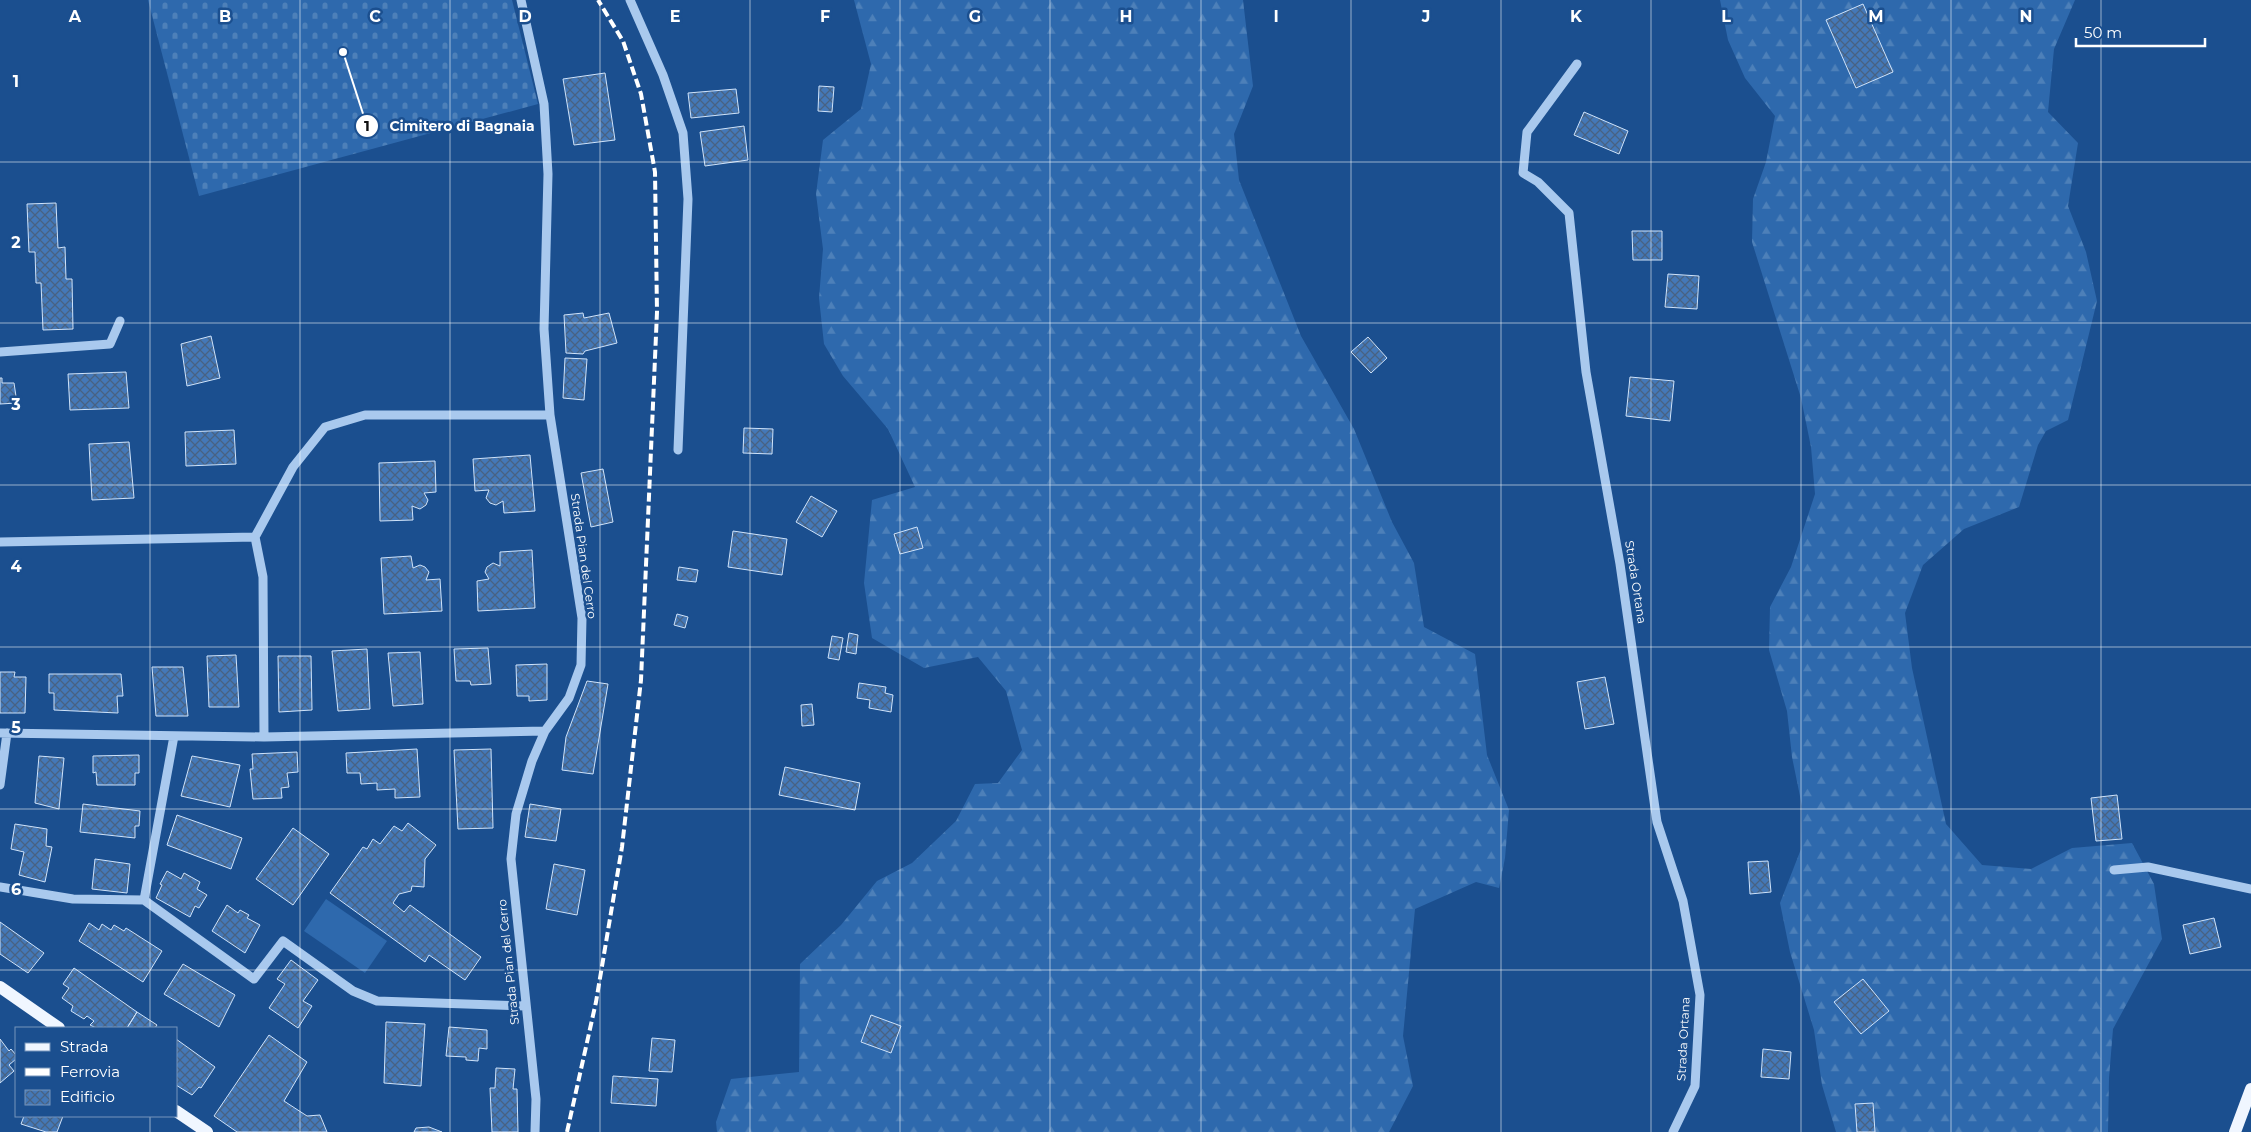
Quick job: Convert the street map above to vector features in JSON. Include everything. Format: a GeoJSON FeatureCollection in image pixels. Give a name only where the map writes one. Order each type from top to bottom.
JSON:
{"type":"FeatureCollection","features":[{"type":"Feature","properties":{"kind":"main road"},"geometry":{"type":"LineString","coordinates":[[0,987],[58,1027]]}},
{"type":"Feature","properties":{"kind":"main road"},"geometry":{"type":"LineString","coordinates":[[2236,1132],[2251,1089]]}},
{"type":"Feature","properties":{"kind":"main road"},"geometry":{"type":"LineString","coordinates":[[178,1111],[207,1132]]}},
{"type":"Feature","properties":{"kind":"street","name":"Strada Pian del Cerro"},"geometry":{"type":"LineString","coordinates":[[521,0],[544,104],[548,174],[544,329],[550,415],[582,618],[581,665],[569,698],[545,731],[532,761],[516,814],[512,836],[511,859],[536,1099],[535,1132]]}},
{"type":"Feature","properties":{"kind":"street"},"geometry":{"type":"LineString","coordinates":[[630,0],[663,75],[682,133],[688,199],[678,450]]}},
{"type":"Feature","properties":{"kind":"street","name":"Strada Ortana"},"geometry":{"type":"LineString","coordinates":[[1577,64],[1527,132],[1523,173],[1538,182],[1569,213],[1586,372],[1620,564],[1656,822],[1683,900],[1700,995],[1695,1086],[1673,1132]]}},
{"type":"Feature","properties":{"kind":"street"},"geometry":{"type":"LineString","coordinates":[[0,352],[110,344],[120,321]]}},
{"type":"Feature","properties":{"kind":"street"},"geometry":{"type":"LineString","coordinates":[[264,737],[263,577],[255,537],[293,467],[325,427],[365,415],[550,415]]}},
{"type":"Feature","properties":{"kind":"street"},"geometry":{"type":"LineString","coordinates":[[0,542],[255,537]]}},
{"type":"Feature","properties":{"kind":"street"},"geometry":{"type":"LineString","coordinates":[[0,785],[3,733],[264,737],[545,731]]}},
{"type":"Feature","properties":{"kind":"street"},"geometry":{"type":"LineString","coordinates":[[144,900],[174,736]]}},
{"type":"Feature","properties":{"kind":"street"},"geometry":{"type":"LineString","coordinates":[[2114,870],[2148,867],[2251,889]]}},
{"type":"Feature","properties":{"kind":"street"},"geometry":{"type":"LineString","coordinates":[[0,887],[73,899],[144,900],[254,979],[283,941],[353,992],[378,1001],[525,1006]]}},
{"type":"Feature","properties":{"kind":"green space"},"geometry":{"type":"Polygon","coordinates":[[[148,0],[512,0],[538,104],[199,196],[148,0]]]}},
{"type":"Feature","properties":{"kind":"green space"},"geometry":{"type":"Polygon","coordinates":[[[854,0],[1243,0],[1253,86],[1234,134],[1239,180],[1301,336],[1354,429],[1392,522],[1414,563],[1424,627],[1475,654],[1487,755],[1509,810],[1505,858],[1499,888],[1476,882],[1415,909],[1403,1036],[1413,1086],[1389,1132],[717,1132],[716,1122],[731,1079],[799,1072],[800,964],[841,925],[877,881],[912,863],[956,821],[975,784],[998,783],[1022,750],[1006,691],[978,657],[924,668],[872,638],[864,583],[872,500],[915,487],[888,429],[843,376],[824,344],[819,298],[823,249],[816,194],[823,140],[861,109],[871,64],[854,0]]]}},
{"type":"Feature","properties":{"kind":"green space"},"geometry":{"type":"Polygon","coordinates":[[[1720,0],[2075,0],[2054,49],[2048,112],[2078,143],[2068,206],[2086,252],[2097,301],[2068,420],[2046,431],[2038,445],[2019,507],[1964,529],[1923,565],[1905,613],[1912,668],[1946,824],[1982,865],[2031,869],[2072,848],[2132,843],[2154,884],[2162,939],[2113,1029],[2109,1078],[2108,1132],[1836,1132],[1822,1085],[1814,1030],[1790,952],[1780,903],[1801,849],[1802,806],[1792,757],[1787,711],[1769,650],[1770,607],[1791,567],[1815,494],[1811,447],[1801,398],[1752,242],[1753,199],[1766,162],[1775,116],[1745,78],[1728,40],[1720,0]]]}},
{"type":"Feature","properties":{"kind":"green space"},"geometry":{"type":"Polygon","coordinates":[[[326,899],[387,941],[365,973],[304,931],[326,899]]]}},
{"type":"Feature","properties":{"kind":"building"},"geometry":{"type":"Polygon","coordinates":[[[1863,4],[1893,72],[1856,88],[1826,20],[1863,4]]]}},
{"type":"Feature","properties":{"kind":"building"},"geometry":{"type":"Polygon","coordinates":[[[605,73],[615,140],[574,145],[563,79],[605,73]]]}},
{"type":"Feature","properties":{"kind":"building"},"geometry":{"type":"Polygon","coordinates":[[[819,86],[834,87],[832,112],[818,111],[819,86]]]}},
{"type":"Feature","properties":{"kind":"building"},"geometry":{"type":"Polygon","coordinates":[[[736,89],[739,113],[691,118],[688,93],[736,89]]]}},
{"type":"Feature","properties":{"kind":"building"},"geometry":{"type":"Polygon","coordinates":[[[1584,112],[1628,131],[1619,154],[1574,135],[1584,112]]]}},
{"type":"Feature","properties":{"kind":"building"},"geometry":{"type":"Polygon","coordinates":[[[744,126],[748,160],[705,166],[700,132],[744,126]]]}},
{"type":"Feature","properties":{"kind":"building"},"geometry":{"type":"Polygon","coordinates":[[[56,203],[58,248],[65,247],[66,279],[72,279],[73,329],[43,330],[41,283],[36,283],[35,252],[29,252],[27,204],[56,203]]]}},
{"type":"Feature","properties":{"kind":"building"},"geometry":{"type":"Polygon","coordinates":[[[1632,231],[1662,231],[1662,260],[1633,260],[1632,231]]]}},
{"type":"Feature","properties":{"kind":"building"},"geometry":{"type":"Polygon","coordinates":[[[1668,274],[1699,276],[1697,309],[1665,307],[1668,274]]]}},
{"type":"Feature","properties":{"kind":"building"},"geometry":{"type":"Polygon","coordinates":[[[583,313],[584,318],[609,313],[617,343],[585,351],[583,354],[566,353],[564,315],[583,313]]]}},
{"type":"Feature","properties":{"kind":"building"},"geometry":{"type":"Polygon","coordinates":[[[211,336],[220,378],[187,386],[181,344],[211,336]]]}},
{"type":"Feature","properties":{"kind":"building"},"geometry":{"type":"Polygon","coordinates":[[[1368,337],[1387,358],[1371,373],[1351,352],[1368,337]]]}},
{"type":"Feature","properties":{"kind":"building"},"geometry":{"type":"Polygon","coordinates":[[[565,358],[587,359],[584,400],[563,398],[565,358]]]}},
{"type":"Feature","properties":{"kind":"building"},"geometry":{"type":"Polygon","coordinates":[[[126,372],[129,408],[70,410],[68,374],[126,372]]]}},
{"type":"Feature","properties":{"kind":"building"},"geometry":{"type":"Polygon","coordinates":[[[1630,377],[1674,381],[1670,421],[1626,416],[1630,377]]]}},
{"type":"Feature","properties":{"kind":"building"},"geometry":{"type":"Polygon","coordinates":[[[0,378],[2,378],[2,383],[14,383],[17,403],[0,404],[0,378]]]}},
{"type":"Feature","properties":{"kind":"building"},"geometry":{"type":"Polygon","coordinates":[[[744,428],[773,429],[772,454],[743,453],[744,428]]]}},
{"type":"Feature","properties":{"kind":"building"},"geometry":{"type":"Polygon","coordinates":[[[234,430],[236,464],[186,466],[185,432],[234,430]]]}},
{"type":"Feature","properties":{"kind":"building"},"geometry":{"type":"Polygon","coordinates":[[[129,442],[134,498],[92,500],[89,444],[129,442]]]}},
{"type":"Feature","properties":{"kind":"building"},"geometry":{"type":"Polygon","coordinates":[[[530,455],[535,511],[504,513],[503,501],[496,505],[490,503],[486,498],[489,490],[475,491],[473,459],[530,455]]]}},
{"type":"Feature","properties":{"kind":"building"},"geometry":{"type":"Polygon","coordinates":[[[435,461],[436,492],[424,493],[428,500],[426,505],[420,509],[412,506],[413,520],[380,521],[379,463],[435,461]]]}},
{"type":"Feature","properties":{"kind":"building"},"geometry":{"type":"Polygon","coordinates":[[[603,469],[613,522],[591,527],[581,473],[603,469]]]}},
{"type":"Feature","properties":{"kind":"building"},"geometry":{"type":"Polygon","coordinates":[[[811,496],[837,511],[822,537],[796,522],[811,496]]]}},
{"type":"Feature","properties":{"kind":"building"},"geometry":{"type":"Polygon","coordinates":[[[917,527],[923,548],[900,554],[894,534],[917,527]]]}},
{"type":"Feature","properties":{"kind":"building"},"geometry":{"type":"Polygon","coordinates":[[[733,531],[787,539],[782,575],[728,567],[733,531]]]}},
{"type":"Feature","properties":{"kind":"building"},"geometry":{"type":"Polygon","coordinates":[[[532,550],[535,608],[478,611],[477,581],[489,579],[485,572],[487,567],[493,563],[500,566],[500,552],[532,550]]]}},
{"type":"Feature","properties":{"kind":"building"},"geometry":{"type":"Polygon","coordinates":[[[411,556],[413,568],[420,565],[429,572],[426,580],[440,579],[442,611],[384,614],[381,558],[411,556]]]}},
{"type":"Feature","properties":{"kind":"building"},"geometry":{"type":"Polygon","coordinates":[[[679,567],[698,570],[696,582],[677,580],[679,567]]]}},
{"type":"Feature","properties":{"kind":"building"},"geometry":{"type":"Polygon","coordinates":[[[677,614],[688,617],[685,628],[674,625],[677,614]]]}},
{"type":"Feature","properties":{"kind":"building"},"geometry":{"type":"Polygon","coordinates":[[[849,633],[858,635],[856,654],[846,652],[849,633]]]}},
{"type":"Feature","properties":{"kind":"building"},"geometry":{"type":"Polygon","coordinates":[[[832,636],[843,638],[839,660],[828,658],[832,636]]]}},
{"type":"Feature","properties":{"kind":"building"},"geometry":{"type":"Polygon","coordinates":[[[488,648],[491,684],[471,685],[470,681],[456,681],[454,649],[488,648]]]}},
{"type":"Feature","properties":{"kind":"building"},"geometry":{"type":"Polygon","coordinates":[[[367,649],[370,709],[338,711],[332,651],[367,649]]]}},
{"type":"Feature","properties":{"kind":"building"},"geometry":{"type":"Polygon","coordinates":[[[420,652],[423,704],[393,706],[388,653],[420,652]]]}},
{"type":"Feature","properties":{"kind":"building"},"geometry":{"type":"Polygon","coordinates":[[[236,655],[239,707],[209,707],[207,656],[236,655]]]}},
{"type":"Feature","properties":{"kind":"building"},"geometry":{"type":"Polygon","coordinates":[[[278,656],[311,656],[312,710],[279,712],[278,656]]]}},
{"type":"Feature","properties":{"kind":"building"},"geometry":{"type":"Polygon","coordinates":[[[547,664],[547,700],[529,701],[529,696],[517,696],[516,665],[547,664]]]}},
{"type":"Feature","properties":{"kind":"building"},"geometry":{"type":"Polygon","coordinates":[[[152,667],[183,667],[188,716],[156,716],[152,667]]]}},
{"type":"Feature","properties":{"kind":"building"},"geometry":{"type":"Polygon","coordinates":[[[0,672],[15,672],[14,677],[26,677],[25,713],[0,713],[0,672]]]}},
{"type":"Feature","properties":{"kind":"building"},"geometry":{"type":"Polygon","coordinates":[[[49,674],[121,674],[123,696],[117,696],[118,713],[54,710],[54,693],[49,693],[49,674]]]}},
{"type":"Feature","properties":{"kind":"building"},"geometry":{"type":"Polygon","coordinates":[[[1605,677],[1614,724],[1585,729],[1577,682],[1605,677]]]}},
{"type":"Feature","properties":{"kind":"building"},"geometry":{"type":"Polygon","coordinates":[[[587,681],[608,684],[593,774],[562,770],[566,737],[587,681]]]}},
{"type":"Feature","properties":{"kind":"building"},"geometry":{"type":"Polygon","coordinates":[[[859,683],[886,687],[885,693],[893,695],[891,712],[869,708],[870,700],[857,698],[859,683]]]}},
{"type":"Feature","properties":{"kind":"building"},"geometry":{"type":"Polygon","coordinates":[[[812,704],[814,725],[802,726],[801,705],[812,704]]]}},
{"type":"Feature","properties":{"kind":"building"},"geometry":{"type":"Polygon","coordinates":[[[417,749],[420,797],[395,798],[395,789],[377,790],[377,783],[361,784],[360,773],[347,773],[346,753],[417,749]]]}},
{"type":"Feature","properties":{"kind":"building"},"geometry":{"type":"Polygon","coordinates":[[[491,749],[493,828],[458,829],[454,750],[491,749]]]}},
{"type":"Feature","properties":{"kind":"building"},"geometry":{"type":"Polygon","coordinates":[[[297,752],[298,772],[287,773],[289,787],[281,788],[282,798],[253,799],[250,769],[253,769],[252,754],[297,752]]]}},
{"type":"Feature","properties":{"kind":"building"},"geometry":{"type":"Polygon","coordinates":[[[139,755],[139,773],[135,773],[135,785],[97,785],[96,772],[93,773],[93,756],[139,755]]]}},
{"type":"Feature","properties":{"kind":"building"},"geometry":{"type":"Polygon","coordinates":[[[39,756],[64,758],[59,809],[35,803],[39,756]]]}},
{"type":"Feature","properties":{"kind":"building"},"geometry":{"type":"Polygon","coordinates":[[[192,756],[240,765],[230,807],[181,796],[192,756]]]}},
{"type":"Feature","properties":{"kind":"building"},"geometry":{"type":"Polygon","coordinates":[[[785,767],[860,783],[855,810],[779,795],[785,767]]]}},
{"type":"Feature","properties":{"kind":"building"},"geometry":{"type":"Polygon","coordinates":[[[2117,795],[2122,839],[2096,841],[2091,798],[2117,795]]]}},
{"type":"Feature","properties":{"kind":"building"},"geometry":{"type":"Polygon","coordinates":[[[83,804],[140,811],[139,826],[135,826],[135,838],[80,832],[83,804]]]}},
{"type":"Feature","properties":{"kind":"building"},"geometry":{"type":"Polygon","coordinates":[[[530,804],[561,809],[556,841],[525,837],[530,804]]]}},
{"type":"Feature","properties":{"kind":"building"},"geometry":{"type":"Polygon","coordinates":[[[177,815],[242,838],[231,869],[167,845],[177,815]]]}},
{"type":"Feature","properties":{"kind":"building"},"geometry":{"type":"Polygon","coordinates":[[[408,823],[436,845],[425,859],[424,887],[412,886],[411,891],[399,894],[393,903],[404,912],[410,905],[481,957],[465,980],[429,955],[425,962],[330,893],[363,847],[367,849],[373,839],[380,844],[394,826],[402,831],[408,823]]]}},
{"type":"Feature","properties":{"kind":"building"},"geometry":{"type":"Polygon","coordinates":[[[15,824],[47,829],[46,846],[52,847],[45,882],[19,875],[24,852],[11,849],[15,824]]]}},
{"type":"Feature","properties":{"kind":"building"},"geometry":{"type":"Polygon","coordinates":[[[293,828],[329,854],[293,905],[256,879],[293,828]]]}},
{"type":"Feature","properties":{"kind":"building"},"geometry":{"type":"Polygon","coordinates":[[[95,859],[130,864],[127,893],[92,889],[95,859]]]}},
{"type":"Feature","properties":{"kind":"building"},"geometry":{"type":"Polygon","coordinates":[[[1768,861],[1771,892],[1750,894],[1748,862],[1768,861]]]}},
{"type":"Feature","properties":{"kind":"building"},"geometry":{"type":"Polygon","coordinates":[[[554,864],[585,870],[577,915],[546,909],[554,864]]]}},
{"type":"Feature","properties":{"kind":"building"},"geometry":{"type":"Polygon","coordinates":[[[167,871],[181,879],[184,873],[200,882],[197,889],[207,895],[199,908],[195,906],[190,917],[156,898],[162,885],[160,884],[167,871]]]}},
{"type":"Feature","properties":{"kind":"building"},"geometry":{"type":"Polygon","coordinates":[[[227,905],[238,913],[240,910],[249,915],[247,918],[260,925],[245,953],[212,931],[227,905]]]}},
{"type":"Feature","properties":{"kind":"building"},"geometry":{"type":"Polygon","coordinates":[[[2214,918],[2221,947],[2190,954],[2183,925],[2214,918]]]}},
{"type":"Feature","properties":{"kind":"building"},"geometry":{"type":"Polygon","coordinates":[[[0,922],[44,953],[28,973],[0,954],[0,922]]]}},
{"type":"Feature","properties":{"kind":"building"},"geometry":{"type":"Polygon","coordinates":[[[89,923],[99,930],[102,924],[111,930],[114,925],[124,931],[126,928],[162,951],[143,982],[79,941],[89,923]]]}},
{"type":"Feature","properties":{"kind":"building"},"geometry":{"type":"Polygon","coordinates":[[[291,960],[318,980],[303,1001],[312,1006],[298,1028],[269,1008],[285,984],[277,979],[291,960]]]}},
{"type":"Feature","properties":{"kind":"building"},"geometry":{"type":"Polygon","coordinates":[[[183,964],[235,995],[219,1027],[164,994],[183,964]]]}},
{"type":"Feature","properties":{"kind":"building"},"geometry":{"type":"Polygon","coordinates":[[[74,968],[137,1012],[128,1027],[94,1027],[90,1025],[94,1021],[87,1016],[84,1019],[71,1011],[73,1006],[62,998],[69,988],[63,984],[74,968]]]}},
{"type":"Feature","properties":{"kind":"building"},"geometry":{"type":"Polygon","coordinates":[[[1863,979],[1889,1011],[1861,1034],[1834,1002],[1863,979]]]}},
{"type":"Feature","properties":{"kind":"building"},"geometry":{"type":"Polygon","coordinates":[[[137,1012],[157,1025],[156,1027],[128,1027],[137,1012]]]}},
{"type":"Feature","properties":{"kind":"building"},"geometry":{"type":"Polygon","coordinates":[[[871,1015],[901,1026],[891,1053],[861,1042],[871,1015]]]}},
{"type":"Feature","properties":{"kind":"building"},"geometry":{"type":"Polygon","coordinates":[[[386,1022],[425,1024],[421,1086],[384,1083],[386,1022]]]}},
{"type":"Feature","properties":{"kind":"building"},"geometry":{"type":"Polygon","coordinates":[[[449,1027],[487,1030],[487,1049],[479,1048],[478,1061],[466,1060],[466,1057],[446,1056],[449,1027]]]}},
{"type":"Feature","properties":{"kind":"building"},"geometry":{"type":"Polygon","coordinates":[[[269,1035],[307,1062],[284,1101],[307,1116],[320,1115],[327,1132],[237,1132],[214,1116],[269,1035]]]}},
{"type":"Feature","properties":{"kind":"building"},"geometry":{"type":"Polygon","coordinates":[[[652,1038],[675,1040],[672,1072],[649,1071],[652,1038]]]}},
{"type":"Feature","properties":{"kind":"building"},"geometry":{"type":"Polygon","coordinates":[[[0,1039],[9,1051],[11,1049],[15,1054],[15,1060],[9,1065],[14,1071],[0,1083],[0,1039]]]}},
{"type":"Feature","properties":{"kind":"building"},"geometry":{"type":"Polygon","coordinates":[[[178,1040],[215,1067],[201,1088],[199,1087],[192,1095],[178,1086],[178,1040]]]}},
{"type":"Feature","properties":{"kind":"building"},"geometry":{"type":"Polygon","coordinates":[[[1763,1049],[1791,1052],[1789,1079],[1761,1077],[1763,1049]]]}},
{"type":"Feature","properties":{"kind":"building"},"geometry":{"type":"Polygon","coordinates":[[[496,1068],[515,1069],[513,1089],[517,1089],[518,1132],[492,1132],[490,1088],[495,1088],[496,1068]]]}},
{"type":"Feature","properties":{"kind":"building"},"geometry":{"type":"Polygon","coordinates":[[[613,1076],[658,1079],[656,1106],[611,1103],[613,1076]]]}},
{"type":"Feature","properties":{"kind":"building"},"geometry":{"type":"Polygon","coordinates":[[[1873,1103],[1875,1132],[1857,1132],[1855,1104],[1873,1103]]]}},
{"type":"Feature","properties":{"kind":"building"},"geometry":{"type":"Polygon","coordinates":[[[24,1117],[63,1117],[57,1132],[46,1132],[21,1124],[24,1117]]]}},
{"type":"Feature","properties":{"kind":"building"},"geometry":{"type":"Polygon","coordinates":[[[429,1127],[442,1132],[414,1132],[416,1128],[429,1127]]]}},
{"type":"Feature","properties":{"kind":"railway"},"geometry":{"type":"LineString","coordinates":[[567,1132],[596,1002],[622,847],[641,680],[657,312],[655,172],[641,94],[623,41],[598,0]]}},
{"type":"Feature","properties":{"kind":"place","name":"Cimitero di Bagnaia"},"geometry":{"type":"Point","coordinates":[343,52]}}]}
